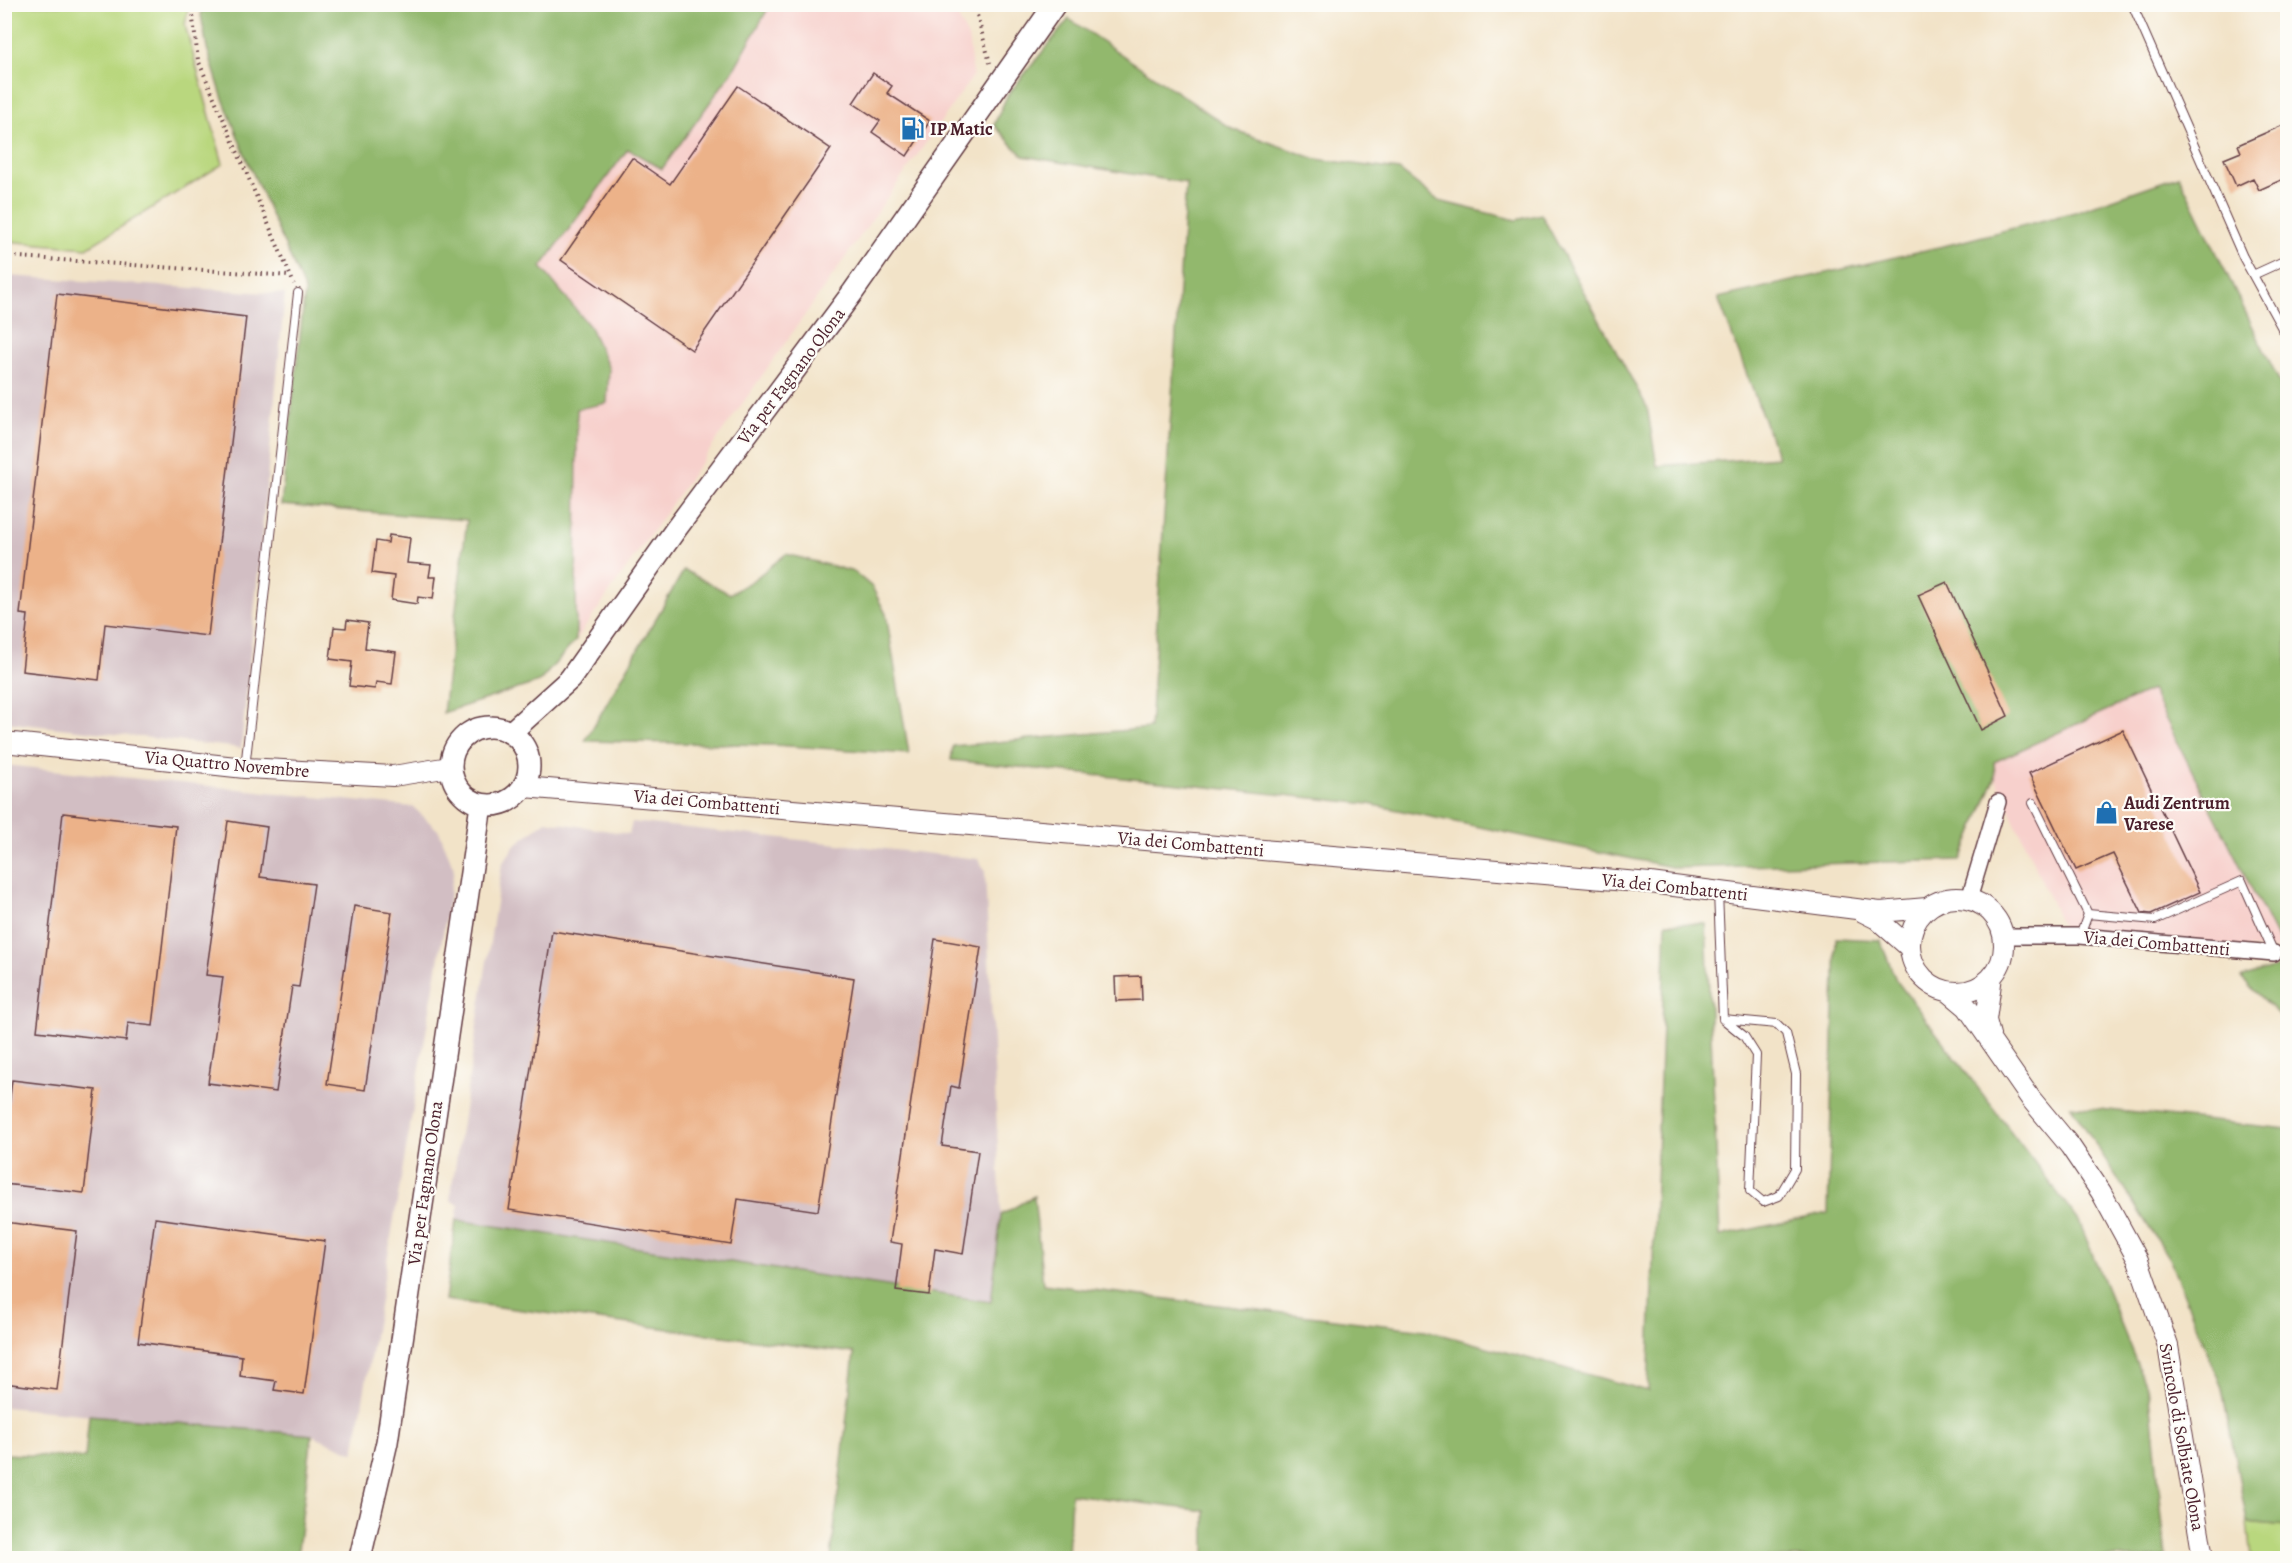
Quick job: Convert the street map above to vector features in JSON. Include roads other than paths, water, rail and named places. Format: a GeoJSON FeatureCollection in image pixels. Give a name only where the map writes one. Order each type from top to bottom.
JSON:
{"type":"FeatureCollection","features":[{"type":"Feature","properties":{"kind":"main road","name":"Via per Fagnano Olona"},"geometry":{"type":"LineString","coordinates":[[510,733],[570,679],[676,529],[853,292],[1055,4]]}},
{"type":"Feature","properties":{"kind":"main road"},"geometry":{"type":"LineString","coordinates":[[487,727],[499,728],[510,733],[526,751],[529,763],[524,787],[505,803],[493,806],[481,805],[469,800],[459,791],[450,767],[457,744],[465,735],[487,727]]}},
{"type":"Feature","properties":{"kind":"main road","name":"Via per Fagnano Olona"},"geometry":{"type":"LineString","coordinates":[[360,1558],[387,1442],[481,805]]}},
{"type":"Feature","properties":{"kind":"street","name":"Via Quattro Novembre"},"geometry":{"type":"LineString","coordinates":[[4,742],[245,768],[393,776],[450,767]]}},
{"type":"Feature","properties":{"kind":"street","name":"Via dei Combattenti"},"geometry":{"type":"LineString","coordinates":[[524,787],[1626,881],[1880,912],[1927,908],[1940,900],[1955,897],[1970,899]]}},
{"type":"Feature","properties":{"kind":"street"},"geometry":{"type":"LineString","coordinates":[[1948,991],[1967,991],[1976,988],[1992,976],[2001,962],[2005,944],[2004,936],[1995,917],[1979,903],[1970,899],[1998,802]]}},
{"type":"Feature","properties":{"kind":"street"},"geometry":{"type":"LineString","coordinates":[[1910,948],[1913,925],[1927,908]]}},
{"type":"Feature","properties":{"kind":"street","name":"Via dei Combattenti"},"geometry":{"type":"LineString","coordinates":[[1857,910],[1877,919],[1910,948],[1915,967],[1921,976],[1929,983],[1948,991]]}},
{"type":"Feature","properties":{"kind":"street","name":"Via dei Combattenti"},"geometry":{"type":"LineString","coordinates":[[2004,936],[2080,936],[2274,953]]}},
{"type":"Feature","properties":{"kind":"street","name":"Svincolo di Solbiate Olona"},"geometry":{"type":"LineString","coordinates":[[1992,976],[1986,1020],[1992,1041]]}},
{"type":"Feature","properties":{"kind":"street","name":"Svincolo di Solbiate Olona"},"geometry":{"type":"LineString","coordinates":[[1948,991],[1967,1007],[2031,1099],[2070,1146],[2101,1192],[2138,1260],[2168,1346],[2203,1558]]}},
{"type":"Feature","properties":{"kind":"lane"},"geometry":{"type":"LineString","coordinates":[[2132,4],[2253,275],[2288,339]]}},
{"type":"Feature","properties":{"kind":"lane"},"geometry":{"type":"LineString","coordinates":[[2253,275],[2288,259]]}},
{"type":"Feature","properties":{"kind":"lane"},"geometry":{"type":"LineString","coordinates":[[245,768],[298,293]]}},
{"type":"Feature","properties":{"kind":"lane"},"geometry":{"type":"LineString","coordinates":[[2033,803],[2088,914],[2080,936]]}},
{"type":"Feature","properties":{"kind":"lane"},"geometry":{"type":"LineString","coordinates":[[2088,914],[2156,920],[2242,881],[2274,953]]}},
{"type":"Feature","properties":{"kind":"lane"},"geometry":{"type":"LineString","coordinates":[[1718,891],[1723,1019],[1744,1036],[1756,1055],[1750,1191],[1763,1202],[1779,1196],[1795,1169],[1796,1074],[1786,1033],[1777,1024],[1723,1019]]}},
{"type":"Feature","properties":{"kind":"place","name":"IP Matic"},"geometry":{"type":"Point","coordinates":[912,129]}},
{"type":"Feature","properties":{"kind":"place","name":"Audi Zentrum Varese"},"geometry":{"type":"Point","coordinates":[2106,813]}}]}
